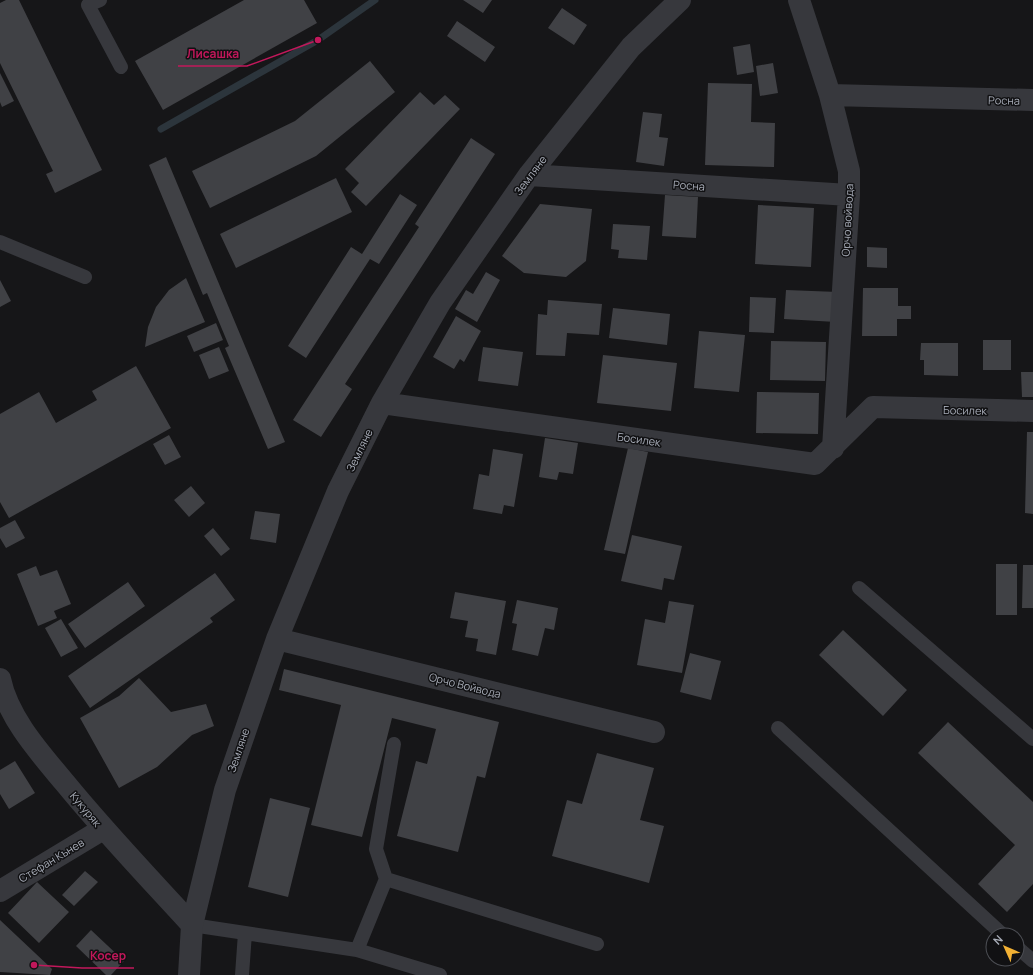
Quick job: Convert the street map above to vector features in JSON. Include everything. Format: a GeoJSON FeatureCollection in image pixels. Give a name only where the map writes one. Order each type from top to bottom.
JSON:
{"type":"FeatureCollection","features":[{"type":"Feature","properties":{"kind":"street","name":"Земляне"},"geometry":{"type":"LineString","coordinates":[[189,975],[192,925],[224,790],[277,639],[338,492],[382,403],[440,303],[529,174],[631,46],[680,0]]}},
{"type":"Feature","properties":{"kind":"street","name":"Орчо войвода"},"geometry":{"type":"LineString","coordinates":[[799,0],[830,95],[849,171],[849,195],[833,448]]}},
{"type":"Feature","properties":{"kind":"street","name":"Росна"},"geometry":{"type":"LineString","coordinates":[[830,95],[1033,100]]}},
{"type":"Feature","properties":{"kind":"street","name":"Росна"},"geometry":{"type":"LineString","coordinates":[[529,174],[849,195]]}},
{"type":"Feature","properties":{"kind":"street","name":"Босилек"},"geometry":{"type":"LineString","coordinates":[[382,403],[815,464],[874,407]]}},
{"type":"Feature","properties":{"kind":"street","name":"Босилек"},"geometry":{"type":"LineString","coordinates":[[835,408],[874,407],[1033,411]]}},
{"type":"Feature","properties":{"kind":"street","name":"Орчо Войвода"},"geometry":{"type":"LineString","coordinates":[[277,639],[654,732]]}},
{"type":"Feature","properties":{"kind":"street","name":"Кукуряк"},"geometry":{"type":"LineString","coordinates":[[0,678],[18,722],[38,750],[103,829],[192,925]]}},
{"type":"Feature","properties":{"kind":"street","name":"Стефан Кънев"},"geometry":{"type":"LineString","coordinates":[[0,891],[103,829]]}},
{"type":"Feature","properties":{"kind":"lane"},"geometry":{"type":"LineString","coordinates":[[100,0],[88,5],[121,67]]}},
{"type":"Feature","properties":{"kind":"lane"},"geometry":{"type":"LineString","coordinates":[[0,242],[85,277]]}},
{"type":"Feature","properties":{"kind":"lane"},"geometry":{"type":"LineString","coordinates":[[859,588],[1033,739]]}},
{"type":"Feature","properties":{"kind":"lane"},"geometry":{"type":"LineString","coordinates":[[778,728],[994,927]]}},
{"type":"Feature","properties":{"kind":"lane"},"geometry":{"type":"LineString","coordinates":[[357,950],[386,879],[376,849],[394,744]]}},
{"type":"Feature","properties":{"kind":"lane"},"geometry":{"type":"LineString","coordinates":[[386,879],[596,944]]}},
{"type":"Feature","properties":{"kind":"lane"},"geometry":{"type":"LineString","coordinates":[[192,925],[357,950],[440,975]]}},
{"type":"Feature","properties":{"kind":"lane"},"geometry":{"type":"LineString","coordinates":[[242,975],[245,933]]}},
{"type":"Feature","properties":{"kind":"lane"},"geometry":{"type":"LineString","coordinates":[[1025,954],[1033,961]]}},
{"type":"Feature","properties":{"kind":"building"},"geometry":{"type":"Polygon","coordinates":[[[6,0],[19,0],[102,170],[55,193],[46,174],[53,171],[0,63],[0,3],[6,0]]]}},
{"type":"Feature","properties":{"kind":"building"},"geometry":{"type":"Polygon","coordinates":[[[244,0],[304,0],[317,23],[163,110],[135,61],[244,0]]]}},
{"type":"Feature","properties":{"kind":"building"},"geometry":{"type":"Polygon","coordinates":[[[463,0],[492,0],[483,13],[463,0]]]}},
{"type":"Feature","properties":{"kind":"building"},"geometry":{"type":"Polygon","coordinates":[[[562,8],[587,25],[574,45],[548,28],[562,8]]]}},
{"type":"Feature","properties":{"kind":"building"},"geometry":{"type":"Polygon","coordinates":[[[457,21],[495,47],[485,62],[447,36],[457,21]]]}},
{"type":"Feature","properties":{"kind":"building"},"geometry":{"type":"Polygon","coordinates":[[[750,44],[754,72],[737,75],[733,47],[750,44]]]}},
{"type":"Feature","properties":{"kind":"building"},"geometry":{"type":"Polygon","coordinates":[[[370,61],[395,92],[316,156],[210,208],[192,171],[295,121],[370,61]]]}},
{"type":"Feature","properties":{"kind":"building"},"geometry":{"type":"Polygon","coordinates":[[[773,63],[778,93],[760,96],[756,66],[773,63]]]}},
{"type":"Feature","properties":{"kind":"building"},"geometry":{"type":"Polygon","coordinates":[[[0,73],[14,101],[2,107],[0,102],[0,73]]]}},
{"type":"Feature","properties":{"kind":"building"},"geometry":{"type":"Polygon","coordinates":[[[708,83],[752,84],[751,122],[775,123],[774,167],[705,165],[708,83]]]}},
{"type":"Feature","properties":{"kind":"building"},"geometry":{"type":"Polygon","coordinates":[[[420,92],[434,105],[445,95],[460,109],[366,206],[351,192],[359,183],[345,169],[420,92]]]}},
{"type":"Feature","properties":{"kind":"building"},"geometry":{"type":"Polygon","coordinates":[[[643,112],[662,114],[659,137],[668,138],[664,166],[636,162],[643,112]]]}},
{"type":"Feature","properties":{"kind":"building"},"geometry":{"type":"Polygon","coordinates":[[[471,138],[495,154],[345,384],[352,389],[321,437],[293,420],[419,227],[415,224],[471,138]]]}},
{"type":"Feature","properties":{"kind":"building"},"geometry":{"type":"Polygon","coordinates":[[[166,157],[285,442],[268,449],[225,348],[229,346],[207,293],[203,295],[149,165],[166,157]]]}},
{"type":"Feature","properties":{"kind":"building"},"geometry":{"type":"Polygon","coordinates":[[[336,178],[352,212],[236,268],[220,234],[336,178]]]}},
{"type":"Feature","properties":{"kind":"building"},"geometry":{"type":"Polygon","coordinates":[[[400,194],[417,205],[379,264],[370,259],[306,358],[288,346],[351,247],[362,254],[400,194]]]}},
{"type":"Feature","properties":{"kind":"building"},"geometry":{"type":"Polygon","coordinates":[[[665,195],[698,197],[696,238],[662,236],[665,195]]]}},
{"type":"Feature","properties":{"kind":"building"},"geometry":{"type":"Polygon","coordinates":[[[540,204],[592,209],[586,261],[566,277],[524,273],[502,256],[540,204]]]}},
{"type":"Feature","properties":{"kind":"building"},"geometry":{"type":"Polygon","coordinates":[[[758,205],[814,208],[811,267],[755,264],[758,205]]]}},
{"type":"Feature","properties":{"kind":"building"},"geometry":{"type":"Polygon","coordinates":[[[613,224],[650,226],[647,260],[618,258],[619,250],[611,249],[613,224]]]}},
{"type":"Feature","properties":{"kind":"building"},"geometry":{"type":"Polygon","coordinates":[[[867,247],[887,248],[887,268],[867,267],[867,247]]]}},
{"type":"Feature","properties":{"kind":"building"},"geometry":{"type":"Polygon","coordinates":[[[486,272],[500,280],[477,322],[455,309],[466,290],[473,294],[486,272]]]}},
{"type":"Feature","properties":{"kind":"building"},"geometry":{"type":"Polygon","coordinates":[[[186,278],[205,322],[145,347],[148,327],[156,307],[169,290],[186,278]]]}},
{"type":"Feature","properties":{"kind":"building"},"geometry":{"type":"Polygon","coordinates":[[[0,280],[11,301],[0,307],[0,280]]]}},
{"type":"Feature","properties":{"kind":"building"},"geometry":{"type":"Polygon","coordinates":[[[863,288],[898,288],[898,306],[911,306],[911,319],[897,319],[897,336],[862,336],[863,288]]]}},
{"type":"Feature","properties":{"kind":"building"},"geometry":{"type":"Polygon","coordinates":[[[786,290],[838,292],[836,322],[784,319],[786,290]]]}},
{"type":"Feature","properties":{"kind":"building"},"geometry":{"type":"Polygon","coordinates":[[[750,297],[776,298],[774,333],[749,332],[750,297]]]}},
{"type":"Feature","properties":{"kind":"building"},"geometry":{"type":"Polygon","coordinates":[[[548,300],[602,304],[599,335],[567,333],[565,356],[536,355],[538,314],[547,315],[548,300]]]}},
{"type":"Feature","properties":{"kind":"building"},"geometry":{"type":"Polygon","coordinates":[[[613,308],[670,314],[667,345],[609,338],[613,308]]]}},
{"type":"Feature","properties":{"kind":"building"},"geometry":{"type":"Polygon","coordinates":[[[456,316],[481,331],[464,362],[460,359],[454,369],[433,357],[456,316]]]}},
{"type":"Feature","properties":{"kind":"building"},"geometry":{"type":"Polygon","coordinates":[[[216,323],[223,340],[194,352],[187,336],[216,323]]]}},
{"type":"Feature","properties":{"kind":"building"},"geometry":{"type":"Polygon","coordinates":[[[699,331],[745,335],[739,392],[694,388],[699,331]]]}},
{"type":"Feature","properties":{"kind":"building"},"geometry":{"type":"Polygon","coordinates":[[[983,340],[1011,340],[1011,370],[983,370],[983,340]]]}},
{"type":"Feature","properties":{"kind":"building"},"geometry":{"type":"Polygon","coordinates":[[[771,341],[826,342],[825,381],[770,380],[771,341]]]}},
{"type":"Feature","properties":{"kind":"building"},"geometry":{"type":"Polygon","coordinates":[[[921,343],[958,343],[958,376],[924,375],[924,360],[920,360],[921,343]]]}},
{"type":"Feature","properties":{"kind":"building"},"geometry":{"type":"Polygon","coordinates":[[[219,347],[229,371],[209,379],[199,355],[219,347]]]}},
{"type":"Feature","properties":{"kind":"building"},"geometry":{"type":"Polygon","coordinates":[[[483,347],[523,352],[518,386],[478,381],[483,347]]]}},
{"type":"Feature","properties":{"kind":"building"},"geometry":{"type":"Polygon","coordinates":[[[603,355],[677,363],[671,411],[597,403],[603,355]]]}},
{"type":"Feature","properties":{"kind":"building"},"geometry":{"type":"Polygon","coordinates":[[[136,366],[171,428],[9,518],[0,502],[0,414],[39,392],[56,423],[97,400],[92,391],[136,366]]]}},
{"type":"Feature","properties":{"kind":"building"},"geometry":{"type":"Polygon","coordinates":[[[1021,372],[1033,372],[1033,397],[1022,397],[1021,372]]]}},
{"type":"Feature","properties":{"kind":"building"},"geometry":{"type":"Polygon","coordinates":[[[757,392],[819,393],[818,434],[756,433],[757,392]]]}},
{"type":"Feature","properties":{"kind":"building"},"geometry":{"type":"Polygon","coordinates":[[[1027,432],[1033,432],[1033,514],[1025,513],[1027,432]]]}},
{"type":"Feature","properties":{"kind":"building"},"geometry":{"type":"Polygon","coordinates":[[[169,435],[181,457],[165,465],[153,444],[169,435]]]}},
{"type":"Feature","properties":{"kind":"building"},"geometry":{"type":"Polygon","coordinates":[[[545,438],[578,443],[573,474],[559,472],[557,480],[539,477],[545,438]]]}},
{"type":"Feature","properties":{"kind":"building"},"geometry":{"type":"Polygon","coordinates":[[[628,448],[648,452],[625,554],[604,550],[628,448]]]}},
{"type":"Feature","properties":{"kind":"building"},"geometry":{"type":"Polygon","coordinates":[[[493,449],[523,454],[514,507],[504,505],[502,514],[473,509],[479,474],[489,476],[493,449]]]}},
{"type":"Feature","properties":{"kind":"building"},"geometry":{"type":"Polygon","coordinates":[[[191,486],[205,503],[189,517],[174,500],[191,486]]]}},
{"type":"Feature","properties":{"kind":"building"},"geometry":{"type":"Polygon","coordinates":[[[255,511],[280,514],[276,543],[250,539],[255,511]]]}},
{"type":"Feature","properties":{"kind":"building"},"geometry":{"type":"Polygon","coordinates":[[[15,520],[25,538],[6,548],[0,538],[0,528],[15,520]]]}},
{"type":"Feature","properties":{"kind":"building"},"geometry":{"type":"Polygon","coordinates":[[[213,528],[230,549],[221,556],[204,536],[213,528]]]}},
{"type":"Feature","properties":{"kind":"building"},"geometry":{"type":"Polygon","coordinates":[[[632,535],[682,546],[674,580],[664,578],[662,590],[621,581],[632,535]]]}},
{"type":"Feature","properties":{"kind":"building"},"geometry":{"type":"Polygon","coordinates":[[[996,564],[1017,564],[1017,615],[996,615],[996,564]]]}},
{"type":"Feature","properties":{"kind":"building"},"geometry":{"type":"Polygon","coordinates":[[[1023,565],[1033,565],[1033,608],[1022,608],[1023,565]]]}},
{"type":"Feature","properties":{"kind":"building"},"geometry":{"type":"Polygon","coordinates":[[[36,566],[40,576],[57,570],[71,604],[54,611],[57,618],[38,626],[17,574],[36,566]]]}},
{"type":"Feature","properties":{"kind":"building"},"geometry":{"type":"Polygon","coordinates":[[[215,573],[235,600],[210,618],[213,622],[90,708],[68,676],[215,573]]]}},
{"type":"Feature","properties":{"kind":"building"},"geometry":{"type":"Polygon","coordinates":[[[128,582],[145,606],[85,648],[68,624],[128,582]]]}},
{"type":"Feature","properties":{"kind":"building"},"geometry":{"type":"Polygon","coordinates":[[[455,592],[506,601],[496,655],[476,651],[478,639],[465,637],[468,621],[450,618],[455,592]]]}},
{"type":"Feature","properties":{"kind":"building"},"geometry":{"type":"Polygon","coordinates":[[[517,600],[558,608],[554,630],[545,628],[538,656],[512,650],[517,624],[512,623],[517,600]]]}},
{"type":"Feature","properties":{"kind":"building"},"geometry":{"type":"Polygon","coordinates":[[[669,601],[694,605],[682,673],[637,665],[645,619],[665,623],[669,601]]]}},
{"type":"Feature","properties":{"kind":"building"},"geometry":{"type":"Polygon","coordinates":[[[61,619],[78,648],[61,657],[45,628],[61,619]]]}},
{"type":"Feature","properties":{"kind":"building"},"geometry":{"type":"Polygon","coordinates":[[[843,630],[907,690],[883,716],[819,655],[843,630]]]}},
{"type":"Feature","properties":{"kind":"building"},"geometry":{"type":"Polygon","coordinates":[[[690,653],[721,661],[711,700],[680,692],[690,653]]]}},
{"type":"Feature","properties":{"kind":"building"},"geometry":{"type":"Polygon","coordinates":[[[284,669],[499,722],[485,778],[477,776],[458,852],[397,836],[416,761],[427,764],[436,729],[392,718],[362,837],[311,825],[341,705],[279,690],[284,669]]]}},
{"type":"Feature","properties":{"kind":"building"},"geometry":{"type":"Polygon","coordinates":[[[139,678],[171,712],[206,704],[214,726],[192,735],[157,767],[119,788],[80,718],[119,696],[139,678]]]}},
{"type":"Feature","properties":{"kind":"building"},"geometry":{"type":"Polygon","coordinates":[[[948,722],[1033,802],[1033,884],[1007,912],[978,884],[1015,845],[918,753],[948,722]]]}},
{"type":"Feature","properties":{"kind":"building"},"geometry":{"type":"Polygon","coordinates":[[[597,753],[654,768],[640,820],[664,826],[649,883],[552,856],[567,800],[582,804],[597,753]]]}},
{"type":"Feature","properties":{"kind":"building"},"geometry":{"type":"Polygon","coordinates":[[[15,761],[35,793],[9,809],[0,794],[0,770],[15,761]]]}},
{"type":"Feature","properties":{"kind":"building"},"geometry":{"type":"Polygon","coordinates":[[[270,798],[310,808],[288,897],[248,887],[270,798]]]}},
{"type":"Feature","properties":{"kind":"building"},"geometry":{"type":"Polygon","coordinates":[[[85,871],[98,882],[74,906],[62,895],[85,871]]]}},
{"type":"Feature","properties":{"kind":"building"},"geometry":{"type":"Polygon","coordinates":[[[37,882],[69,912],[39,943],[8,913],[37,882]]]}},
{"type":"Feature","properties":{"kind":"building"},"geometry":{"type":"Polygon","coordinates":[[[0,920],[52,969],[50,975],[0,972],[0,920]]]}},
{"type":"Feature","properties":{"kind":"building"},"geometry":{"type":"Polygon","coordinates":[[[91,930],[124,961],[111,975],[106,975],[76,946],[91,930]]]}},
{"type":"Feature","properties":{"kind":"waterway"},"geometry":{"type":"LineString","coordinates":[[161,129],[318,40],[375,0]]}},
{"type":"Feature","properties":{"kind":"place","name":"Лисашка"},"geometry":{"type":"Point","coordinates":[318,40]}},
{"type":"Feature","properties":{"kind":"place","name":"Косер"},"geometry":{"type":"Point","coordinates":[34,965]}}]}
